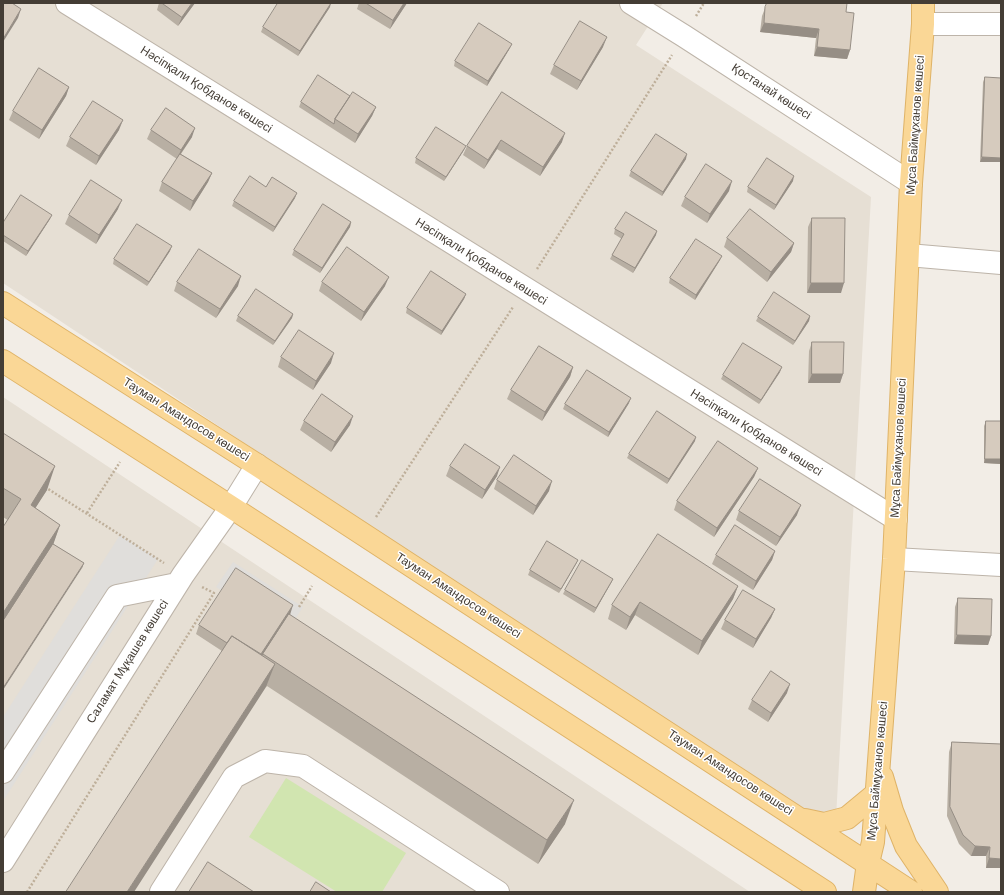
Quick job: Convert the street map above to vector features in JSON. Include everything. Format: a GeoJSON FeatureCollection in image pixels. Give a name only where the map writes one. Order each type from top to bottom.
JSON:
{"type":"FeatureCollection","features":[{"type":"Feature","properties":{"kind":"main road","name":"Мұса Баймұханов көшесі"},"geometry":{"type":"LineString","coordinates":[[864,892],[868,863],[873,842],[894,559],[911,183],[923,24],[923,3]]}},
{"type":"Feature","properties":{"kind":"main road","name":"Тауман Амандосов көшесі"},"geometry":{"type":"LineString","coordinates":[[3,303],[257,465],[911,892]]}},
{"type":"Feature","properties":{"kind":"main road"},"geometry":{"type":"LineString","coordinates":[[3,361],[825,892]]}},
{"type":"Feature","properties":{"kind":"main road"},"geometry":{"type":"LineString","coordinates":[[879,764],[892,811],[906,846],[937,892]]}},
{"type":"Feature","properties":{"kind":"main road"},"geometry":{"type":"LineString","coordinates":[[799,818],[824,824],[834,823],[847,818],[876,794]]}},
{"type":"Feature","properties":{"kind":"main road"},"geometry":{"type":"LineString","coordinates":[[775,860],[794,892]]}},
{"type":"Feature","properties":{"kind":"street","name":"Нәсіпқали Қобданов көшесі"},"geometry":{"type":"LineString","coordinates":[[67,3],[896,519]]}},
{"type":"Feature","properties":{"kind":"street","name":"Қостанай көшесі"},"geometry":{"type":"LineString","coordinates":[[631,3],[691,40],[911,183]]}},
{"type":"Feature","properties":{"kind":"street"},"geometry":{"type":"LineString","coordinates":[[923,24],[1001,24]]}},
{"type":"Feature","properties":{"kind":"street"},"geometry":{"type":"LineString","coordinates":[[908,255],[1001,263]]}},
{"type":"Feature","properties":{"kind":"street","name":"Саламат Мұқашев көшесі"},"geometry":{"type":"LineString","coordinates":[[3,860],[180,579],[231,507],[257,465]]}},
{"type":"Feature","properties":{"kind":"street"},"geometry":{"type":"LineString","coordinates":[[894,559],[1001,565]]}},
{"type":"Feature","properties":{"kind":"street"},"geometry":{"type":"LineString","coordinates":[[3,772],[117,596],[180,579]]}},
{"type":"Feature","properties":{"kind":"street"},"geometry":{"type":"LineString","coordinates":[[161,892],[234,777],[266,761],[303,766],[498,892]]}},
{"type":"Feature","properties":{"kind":"path"},"geometry":{"type":"LineString","coordinates":[[87,513],[117,466]]}},
{"type":"Feature","properties":{"kind":"path"},"geometry":{"type":"LineString","coordinates":[[26,892],[214,593],[180,579],[87,513],[42,484]]}},
{"type":"Feature","properties":{"kind":"path"},"geometry":{"type":"LineString","coordinates":[[299,607],[304,599]]}},
{"type":"Feature","properties":{"kind":"shaded area"},"geometry":{"type":"Polygon","coordinates":[[[3,3],[663,3],[636,45],[871,197],[835,835],[3,283],[3,3]]]}},
{"type":"Feature","properties":{"kind":"shaded area"},"geometry":{"type":"Polygon","coordinates":[[[3,397],[750,892],[3,892],[3,397]]]}},
{"type":"Feature","properties":{"kind":"shaded area"},"geometry":{"type":"Polygon","coordinates":[[[120,535],[158,559],[3,801],[3,717],[120,535]]]}},
{"type":"Feature","properties":{"kind":"shaded area"},"geometry":{"type":"Polygon","coordinates":[[[233,562],[303,607],[286,633],[216,587],[233,562]]]}},
{"type":"Feature","properties":{"kind":"green space"},"geometry":{"type":"Polygon","coordinates":[[[286,778],[406,853],[382,892],[337,892],[249,837],[286,778]]]}},
{"type":"Feature","properties":{"kind":"building"},"geometry":{"type":"Polygon","coordinates":[[[3,3],[12,3],[21,9],[3,39],[3,3]]]}},
{"type":"Feature","properties":{"kind":"building"},"geometry":{"type":"Polygon","coordinates":[[[162,3],[192,3],[182,17],[162,3]]]}},
{"type":"Feature","properties":{"kind":"building"},"geometry":{"type":"Polygon","coordinates":[[[278,3],[331,3],[300,51],[263,27],[278,3]]]}},
{"type":"Feature","properties":{"kind":"building"},"geometry":{"type":"Polygon","coordinates":[[[366,3],[404,3],[393,20],[366,3]]]}},
{"type":"Feature","properties":{"kind":"building"},"geometry":{"type":"Polygon","coordinates":[[[767,3],[847,3],[846,12],[854,13],[850,50],[817,47],[819,29],[764,23],[765,7],[767,3]]]}},
{"type":"Feature","properties":{"kind":"building"},"geometry":{"type":"Polygon","coordinates":[[[580,21],[607,37],[581,81],[554,65],[580,21]]]}},
{"type":"Feature","properties":{"kind":"building"},"geometry":{"type":"Polygon","coordinates":[[[479,23],[512,44],[488,81],[455,61],[479,23]]]}},
{"type":"Feature","properties":{"kind":"building"},"geometry":{"type":"Polygon","coordinates":[[[39,68],[69,87],[42,130],[13,111],[39,68]]]}},
{"type":"Feature","properties":{"kind":"building"},"geometry":{"type":"Polygon","coordinates":[[[318,75],[350,96],[335,119],[334,124],[301,102],[318,75]]]}},
{"type":"Feature","properties":{"kind":"building"},"geometry":{"type":"Polygon","coordinates":[[[985,77],[1001,78],[1001,158],[982,157],[985,77]]]}},
{"type":"Feature","properties":{"kind":"building"},"geometry":{"type":"Polygon","coordinates":[[[353,92],[376,107],[358,134],[335,119],[353,92]]]}},
{"type":"Feature","properties":{"kind":"building"},"geometry":{"type":"Polygon","coordinates":[[[502,92],[565,133],[543,167],[501,140],[488,160],[467,146],[502,92]]]}},
{"type":"Feature","properties":{"kind":"building"},"geometry":{"type":"Polygon","coordinates":[[[93,101],[123,120],[99,156],[70,137],[93,101]]]}},
{"type":"Feature","properties":{"kind":"building"},"geometry":{"type":"Polygon","coordinates":[[[166,108],[195,128],[181,150],[151,130],[166,108]]]}},
{"type":"Feature","properties":{"kind":"building"},"geometry":{"type":"Polygon","coordinates":[[[436,127],[466,146],[446,177],[416,158],[436,127]]]}},
{"type":"Feature","properties":{"kind":"building"},"geometry":{"type":"Polygon","coordinates":[[[656,134],[687,154],[663,192],[631,171],[656,134]]]}},
{"type":"Feature","properties":{"kind":"building"},"geometry":{"type":"Polygon","coordinates":[[[180,154],[212,173],[193,201],[162,182],[180,154]]]}},
{"type":"Feature","properties":{"kind":"building"},"geometry":{"type":"Polygon","coordinates":[[[767,158],[794,176],[776,205],[748,187],[767,158]]]}},
{"type":"Feature","properties":{"kind":"building"},"geometry":{"type":"Polygon","coordinates":[[[706,164],[732,181],[710,214],[685,197],[706,164]]]}},
{"type":"Feature","properties":{"kind":"building"},"geometry":{"type":"Polygon","coordinates":[[[250,176],[266,187],[272,177],[297,193],[275,227],[234,201],[250,176]]]}},
{"type":"Feature","properties":{"kind":"building"},"geometry":{"type":"Polygon","coordinates":[[[91,180],[122,200],[99,235],[69,215],[91,180]]]}},
{"type":"Feature","properties":{"kind":"building"},"geometry":{"type":"Polygon","coordinates":[[[21,195],[52,215],[28,251],[3,235],[3,223],[21,195]]]}},
{"type":"Feature","properties":{"kind":"building"},"geometry":{"type":"Polygon","coordinates":[[[323,204],[351,222],[322,268],[294,250],[323,204]]]}},
{"type":"Feature","properties":{"kind":"building"},"geometry":{"type":"Polygon","coordinates":[[[750,209],[794,243],[771,272],[727,238],[750,209]]]}},
{"type":"Feature","properties":{"kind":"building"},"geometry":{"type":"Polygon","coordinates":[[[626,212],[657,231],[635,268],[612,255],[624,234],[615,229],[626,212]]]}},
{"type":"Feature","properties":{"kind":"building"},"geometry":{"type":"Polygon","coordinates":[[[812,218],[845,218],[844,283],[811,283],[812,218]]]}},
{"type":"Feature","properties":{"kind":"building"},"geometry":{"type":"Polygon","coordinates":[[[137,224],[172,246],[149,282],[114,259],[137,224]]]}},
{"type":"Feature","properties":{"kind":"building"},"geometry":{"type":"Polygon","coordinates":[[[696,239],[722,256],[696,295],[670,278],[696,239]]]}},
{"type":"Feature","properties":{"kind":"building"},"geometry":{"type":"Polygon","coordinates":[[[347,247],[389,277],[364,312],[322,282],[347,247]]]}},
{"type":"Feature","properties":{"kind":"building"},"geometry":{"type":"Polygon","coordinates":[[[199,249],[241,276],[220,309],[177,282],[199,249]]]}},
{"type":"Feature","properties":{"kind":"building"},"geometry":{"type":"Polygon","coordinates":[[[431,271],[466,294],[442,331],[407,308],[431,271]]]}},
{"type":"Feature","properties":{"kind":"building"},"geometry":{"type":"Polygon","coordinates":[[[256,289],[293,314],[275,341],[238,316],[256,289]]]}},
{"type":"Feature","properties":{"kind":"building"},"geometry":{"type":"Polygon","coordinates":[[[774,292],[810,316],[795,341],[758,317],[774,292]]]}},
{"type":"Feature","properties":{"kind":"building"},"geometry":{"type":"Polygon","coordinates":[[[299,330],[334,353],[316,381],[281,357],[299,330]]]}},
{"type":"Feature","properties":{"kind":"building"},"geometry":{"type":"Polygon","coordinates":[[[812,342],[844,342],[843,374],[812,374],[812,342]]]}},
{"type":"Feature","properties":{"kind":"building"},"geometry":{"type":"Polygon","coordinates":[[[743,343],[782,367],[761,400],[723,375],[743,343]]]}},
{"type":"Feature","properties":{"kind":"building"},"geometry":{"type":"Polygon","coordinates":[[[539,346],[573,367],[545,412],[511,390],[539,346]]]}},
{"type":"Feature","properties":{"kind":"building"},"geometry":{"type":"Polygon","coordinates":[[[587,370],[631,398],[609,432],[565,404],[587,370]]]}},
{"type":"Feature","properties":{"kind":"building"},"geometry":{"type":"Polygon","coordinates":[[[322,394],[353,416],[335,442],[304,421],[322,394]]]}},
{"type":"Feature","properties":{"kind":"building"},"geometry":{"type":"Polygon","coordinates":[[[657,411],[696,437],[669,479],[629,454],[657,411]]]}},
{"type":"Feature","properties":{"kind":"building"},"geometry":{"type":"Polygon","coordinates":[[[986,421],[1001,421],[1001,459],[985,459],[986,421]]]}},
{"type":"Feature","properties":{"kind":"building"},"geometry":{"type":"Polygon","coordinates":[[[3,433],[55,466],[31,505],[60,525],[3,613],[3,527],[21,499],[3,488],[3,433]]]}},
{"type":"Feature","properties":{"kind":"building"},"geometry":{"type":"Polygon","coordinates":[[[718,441],[758,468],[717,528],[677,501],[718,441]]]}},
{"type":"Feature","properties":{"kind":"building"},"geometry":{"type":"Polygon","coordinates":[[[465,444],[500,467],[485,490],[450,466],[465,444]]]}},
{"type":"Feature","properties":{"kind":"building"},"geometry":{"type":"Polygon","coordinates":[[[514,455],[552,481],[536,506],[497,480],[514,455]]]}},
{"type":"Feature","properties":{"kind":"building"},"geometry":{"type":"Polygon","coordinates":[[[760,479],[801,505],[780,537],[739,511],[760,479]]]}},
{"type":"Feature","properties":{"kind":"building"},"geometry":{"type":"Polygon","coordinates":[[[735,525],[775,551],[756,581],[716,555],[735,525]]]}},
{"type":"Feature","properties":{"kind":"building"},"geometry":{"type":"Polygon","coordinates":[[[658,534],[738,586],[702,641],[640,602],[630,617],[612,605],[658,534]]]}},
{"type":"Feature","properties":{"kind":"building"},"geometry":{"type":"Polygon","coordinates":[[[547,541],[578,560],[561,589],[530,570],[547,541]]]}},
{"type":"Feature","properties":{"kind":"building"},"geometry":{"type":"Polygon","coordinates":[[[53,544],[84,563],[3,688],[3,621],[53,544]]]}},
{"type":"Feature","properties":{"kind":"building"},"geometry":{"type":"Polygon","coordinates":[[[582,560],[613,579],[596,608],[565,590],[582,560]]]}},
{"type":"Feature","properties":{"kind":"building"},"geometry":{"type":"Polygon","coordinates":[[[236,568],[293,605],[261,654],[232,636],[227,643],[199,625],[236,568]]]}},
{"type":"Feature","properties":{"kind":"building"},"geometry":{"type":"Polygon","coordinates":[[[743,590],[775,609],[756,639],[725,620],[743,590]]]}},
{"type":"Feature","properties":{"kind":"building"},"geometry":{"type":"Polygon","coordinates":[[[958,598],[992,599],[991,636],[957,635],[958,598]]]}},
{"type":"Feature","properties":{"kind":"building"},"geometry":{"type":"Polygon","coordinates":[[[289,614],[574,800],[547,840],[263,654],[289,614]]]}},
{"type":"Feature","properties":{"kind":"building"},"geometry":{"type":"Polygon","coordinates":[[[232,636],[275,664],[127,892],[66,892],[232,636]]]}},
{"type":"Feature","properties":{"kind":"building"},"geometry":{"type":"Polygon","coordinates":[[[771,671],[790,684],[771,713],[752,700],[771,671]]]}},
{"type":"Feature","properties":{"kind":"building"},"geometry":{"type":"Polygon","coordinates":[[[952,742],[1001,744],[1001,859],[989,858],[990,847],[975,846],[963,835],[950,807],[952,742]]]}},
{"type":"Feature","properties":{"kind":"building"},"geometry":{"type":"Polygon","coordinates":[[[208,862],[254,892],[189,892],[208,862]]]}},
{"type":"Feature","properties":{"kind":"building"},"geometry":{"type":"Polygon","coordinates":[[[316,882],[331,892],[310,892],[316,882]]]}}]}
